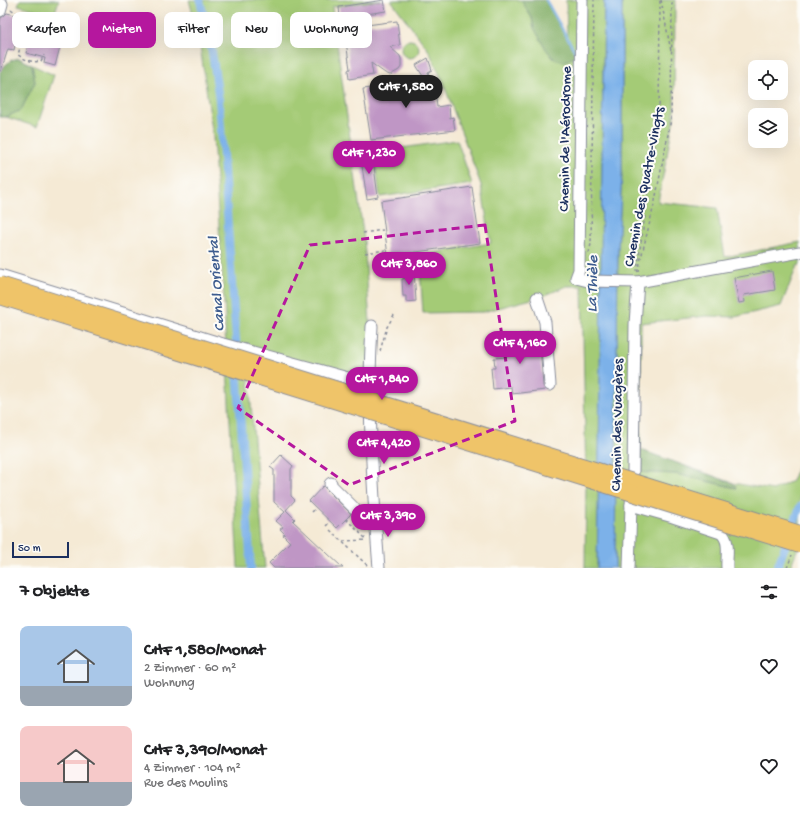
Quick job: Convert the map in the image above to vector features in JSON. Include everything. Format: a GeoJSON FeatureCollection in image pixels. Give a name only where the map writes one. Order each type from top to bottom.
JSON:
{"type":"FeatureCollection","features":[{"type":"Feature","properties":{"kind":"highway"},"geometry":{"type":"LineString","coordinates":[[0,284],[800,534]]}},
{"type":"Feature","properties":{"kind":"highway"},"geometry":{"type":"LineString","coordinates":[[0,296],[800,546]]}},
{"type":"Feature","properties":{"kind":"street","name":"Chemin de l'Aérodrome"},"geometry":{"type":"LineString","coordinates":[[582,0],[579,270],[576,278],[588,281],[636,279]]}},
{"type":"Feature","properties":{"kind":"street"},"geometry":{"type":"LineString","coordinates":[[636,279],[800,252]]}},
{"type":"Feature","properties":{"kind":"street"},"geometry":{"type":"LineString","coordinates":[[0,275],[223,344],[370,384]]}},
{"type":"Feature","properties":{"kind":"street","name":"Chemin des Vuagères"},"geometry":{"type":"LineString","coordinates":[[629,568],[633,472],[636,279]]}},
{"type":"Feature","properties":{"kind":"street"},"geometry":{"type":"LineString","coordinates":[[537,298],[545,322],[550,385]]}},
{"type":"Feature","properties":{"kind":"street"},"geometry":{"type":"LineString","coordinates":[[372,326],[370,384],[374,511],[374,567]]}},
{"type":"Feature","properties":{"kind":"street"},"geometry":{"type":"LineString","coordinates":[[331,483],[330,484],[354,508]]}},
{"type":"Feature","properties":{"kind":"street"},"geometry":{"type":"LineString","coordinates":[[631,505],[721,533],[724,535],[727,542],[727,568]]}},
{"type":"Feature","properties":{"kind":"path"},"geometry":{"type":"LineString","coordinates":[[588,258],[591,244],[594,0]]}},
{"type":"Feature","properties":{"kind":"path"},"geometry":{"type":"LineString","coordinates":[[661,0],[672,54]]}},
{"type":"Feature","properties":{"kind":"path"},"geometry":{"type":"LineString","coordinates":[[636,279],[659,119],[661,0]]}},
{"type":"Feature","properties":{"kind":"path","name":"Chemin des Quatre-Vingts"},"geometry":{"type":"LineString","coordinates":[[636,279],[655,201],[671,119],[672,0]]}},
{"type":"Feature","properties":{"kind":"path"},"geometry":{"type":"LineString","coordinates":[[1,8],[21,16],[25,21],[26,25],[18,56],[29,61],[36,62],[41,61],[44,55]]}},
{"type":"Feature","properties":{"kind":"path"},"geometry":{"type":"LineString","coordinates":[[363,233],[383,230]]}},
{"type":"Feature","properties":{"kind":"path"},"geometry":{"type":"LineString","coordinates":[[365,252],[386,250]]}},
{"type":"Feature","properties":{"kind":"path"},"geometry":{"type":"LineString","coordinates":[[378,270],[394,268],[397,272]]}},
{"type":"Feature","properties":{"kind":"path"},"geometry":{"type":"LineString","coordinates":[[379,353],[387,327],[394,315]]}},
{"type":"Feature","properties":{"kind":"path"},"geometry":{"type":"LineString","coordinates":[[312,512],[316,508]]}},
{"type":"Feature","properties":{"kind":"path"},"geometry":{"type":"LineString","coordinates":[[343,541],[367,540],[346,519]]}},
{"type":"Feature","properties":{"kind":"path"},"geometry":{"type":"LineString","coordinates":[[326,526],[330,522]]}},
{"type":"Feature","properties":{"kind":"path"},"geometry":{"type":"LineString","coordinates":[[330,530],[374,567]]}},
{"type":"Feature","properties":{"kind":"highlighted area"},"geometry":{"type":"Polygon","coordinates":[[[485,225],[515,421],[349,485],[238,408],[310,245],[485,225]]]}},
{"type":"Feature","properties":{"kind":"green space"},"geometry":{"type":"Polygon","coordinates":[[[20,0],[59,0],[55,12],[43,12],[18,5],[20,0]]]}},
{"type":"Feature","properties":{"kind":"green space"},"geometry":{"type":"Polygon","coordinates":[[[189,0],[381,0],[332,7],[333,12],[290,12],[290,48],[338,48],[364,240],[370,323],[370,384],[248,351],[249,381],[265,568],[238,568],[225,316],[213,137],[200,48],[223,48],[223,12],[192,12],[189,0]]]}},
{"type":"Feature","properties":{"kind":"green space"},"geometry":{"type":"Polygon","coordinates":[[[391,0],[521,0],[532,18],[534,28],[577,56],[567,37],[566,0],[604,0],[600,426],[597,568],[585,568],[586,482],[582,286],[567,286],[543,296],[483,312],[423,313],[419,255],[491,243],[481,185],[443,82],[429,51],[391,0]]]}},
{"type":"Feature","properties":{"kind":"green space"},"geometry":{"type":"Polygon","coordinates":[[[521,0],[546,0],[577,56],[563,62],[553,58],[534,28],[532,18],[521,0]]]}},
{"type":"Feature","properties":{"kind":"green space"},"geometry":{"type":"Polygon","coordinates":[[[622,0],[675,0],[674,118],[658,202],[717,208],[725,257],[800,242],[800,265],[797,266],[781,306],[735,317],[707,316],[641,323],[641,450],[633,472],[676,474],[736,488],[733,483],[773,490],[792,481],[800,460],[800,542],[790,568],[615,568],[618,249],[622,173],[622,0]]]}},
{"type":"Feature","properties":{"kind":"green space"},"geometry":{"type":"Polygon","coordinates":[[[406,40],[414,40],[419,45],[417,56],[414,58],[406,58],[401,53],[401,45],[406,40]]]}},
{"type":"Feature","properties":{"kind":"green space"},"geometry":{"type":"Polygon","coordinates":[[[19,58],[32,65],[35,82],[21,110],[6,117],[0,117],[0,70],[11,60],[19,58]]]}},
{"type":"Feature","properties":{"kind":"green space"},"geometry":{"type":"Polygon","coordinates":[[[32,65],[54,75],[37,127],[6,117],[21,110],[35,82],[32,65]]]}},
{"type":"Feature","properties":{"kind":"green space"},"geometry":{"type":"Polygon","coordinates":[[[457,140],[472,184],[380,197],[374,152],[457,140]]]}},
{"type":"Feature","properties":{"kind":"green space"},"geometry":{"type":"Polygon","coordinates":[[[641,450],[733,483],[737,488],[676,474],[633,472],[641,450]]]}},
{"type":"Feature","properties":{"kind":"water"},"geometry":{"type":"Polygon","coordinates":[[[604,0],[622,0],[622,173],[618,249],[615,568],[597,568],[604,0]]]}},
{"type":"Feature","properties":{"kind":"building"},"geometry":{"type":"Polygon","coordinates":[[[384,0],[386,11],[372,13],[339,12],[339,7],[384,0]]]}},
{"type":"Feature","properties":{"kind":"building"},"geometry":{"type":"Polygon","coordinates":[[[7,13],[12,14],[12,48],[14,48],[14,50],[8,49],[0,71],[0,22],[1,18],[7,13]]]}},
{"type":"Feature","properties":{"kind":"building"},"geometry":{"type":"Polygon","coordinates":[[[397,21],[400,45],[390,47],[400,56],[401,67],[399,70],[390,75],[371,63],[373,75],[349,79],[348,70],[350,69],[347,48],[372,48],[372,24],[397,21]]]}},
{"type":"Feature","properties":{"kind":"building"},"geometry":{"type":"Polygon","coordinates":[[[27,48],[60,48],[55,66],[44,63],[45,58],[26,53],[27,48]]]}},
{"type":"Feature","properties":{"kind":"building"},"geometry":{"type":"Polygon","coordinates":[[[428,58],[432,70],[428,72],[432,89],[435,89],[437,107],[449,105],[450,118],[453,117],[455,130],[371,140],[363,89],[426,81],[416,65],[428,58]]]}},
{"type":"Feature","properties":{"kind":"building"},"geometry":{"type":"Polygon","coordinates":[[[372,151],[378,197],[367,199],[360,153],[372,151]]]}},
{"type":"Feature","properties":{"kind":"building"},"geometry":{"type":"Polygon","coordinates":[[[472,187],[480,243],[388,256],[381,201],[472,187]]]}},
{"type":"Feature","properties":{"kind":"building"},"geometry":{"type":"Polygon","coordinates":[[[414,270],[416,301],[406,302],[406,296],[403,296],[402,279],[404,279],[404,274],[406,274],[406,271],[414,270]]]}},
{"type":"Feature","properties":{"kind":"building"},"geometry":{"type":"Polygon","coordinates":[[[772,271],[775,290],[744,295],[745,302],[739,303],[734,278],[772,271]]]}},
{"type":"Feature","properties":{"kind":"building"},"geometry":{"type":"Polygon","coordinates":[[[539,332],[543,386],[545,390],[512,394],[511,387],[493,389],[491,368],[495,368],[494,358],[507,357],[505,336],[539,332]]]}},
{"type":"Feature","properties":{"kind":"building"},"geometry":{"type":"Polygon","coordinates":[[[281,455],[293,466],[291,469],[291,496],[295,500],[286,510],[295,519],[293,521],[343,568],[274,568],[269,563],[290,542],[283,535],[285,534],[280,529],[283,527],[276,521],[285,512],[274,502],[274,470],[270,467],[281,455]]]}},
{"type":"Feature","properties":{"kind":"building"},"geometry":{"type":"Polygon","coordinates":[[[323,486],[351,514],[337,528],[309,501],[323,486]]]}},
{"type":"Feature","properties":{"kind":"waterway","name":"Canal Oriental"},"geometry":{"type":"LineString","coordinates":[[200,0],[212,52],[219,100],[237,353]]}},
{"type":"Feature","properties":{"kind":"waterway"},"geometry":{"type":"LineString","coordinates":[[546,0],[577,55]]}},
{"type":"Feature","properties":{"kind":"waterway","name":"Canal Oriental"},"geometry":{"type":"LineString","coordinates":[[237,368],[251,568]]}},
{"type":"Feature","properties":{"kind":"waterway"},"geometry":{"type":"LineString","coordinates":[[777,568],[800,507]]}},
{"type":"Feature","properties":{"kind":"water label","name":"La Thièle"},"geometry":{"type":"Point","coordinates":[594,284]}}]}
